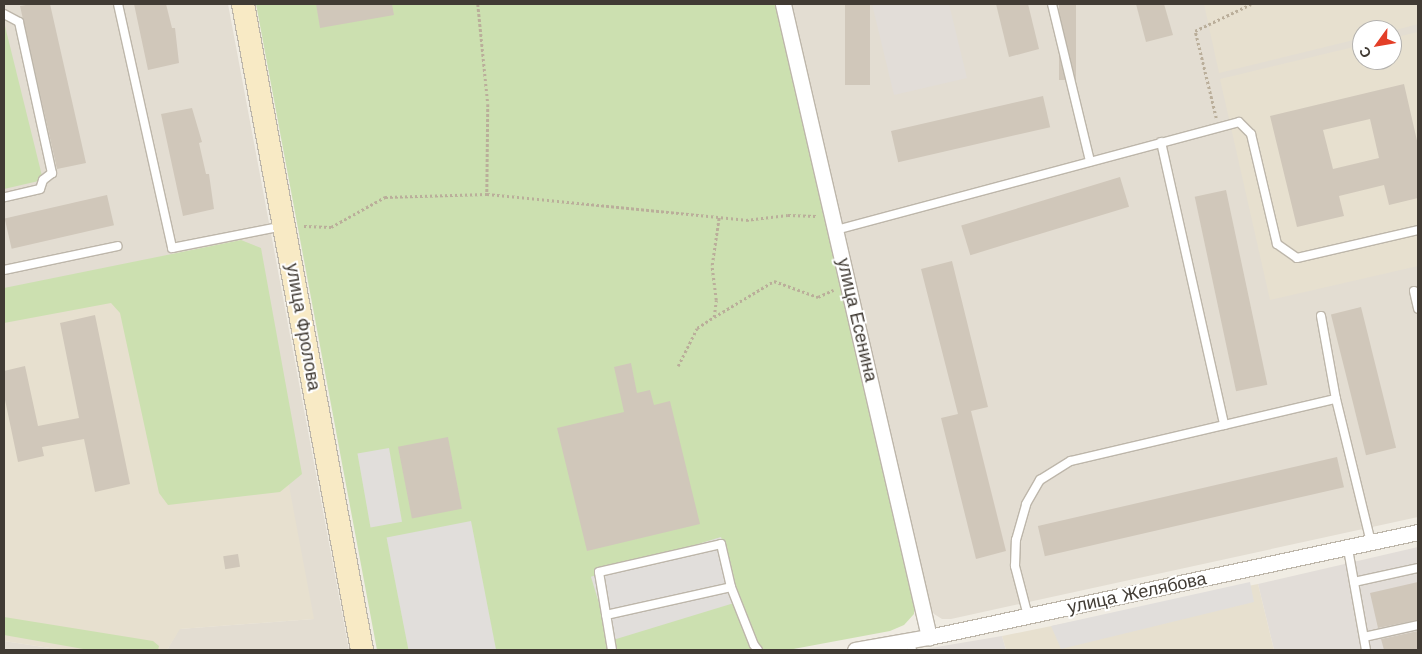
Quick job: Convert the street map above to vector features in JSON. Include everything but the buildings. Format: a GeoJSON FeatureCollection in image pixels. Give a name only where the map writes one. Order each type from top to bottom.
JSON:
{"type":"FeatureCollection","features":[{"type":"Feature","properties":{"kind":"street","name":"улица Фролова"},"geometry":{"type":"LineString","coordinates":[[243,4],[362,650]]}},
{"type":"Feature","properties":{"kind":"street","name":"улица Есенина"},"geometry":{"type":"LineString","coordinates":[[783,4],[929,637]]}},
{"type":"Feature","properties":{"kind":"street","name":"улица Желябова"},"geometry":{"type":"LineString","coordinates":[[856,650],[911,645],[929,637],[1348,549],[1418,532]]}},
{"type":"Feature","properties":{"kind":"lane"},"geometry":{"type":"LineString","coordinates":[[118,4],[172,248],[285,226]]}},
{"type":"Feature","properties":{"kind":"lane"},"geometry":{"type":"LineString","coordinates":[[1052,4],[1090,161]]}},
{"type":"Feature","properties":{"kind":"lane"},"geometry":{"type":"LineString","coordinates":[[4,14],[19,22],[52,173],[43,180],[40,189],[4,197]]}},
{"type":"Feature","properties":{"kind":"lane"},"geometry":{"type":"LineString","coordinates":[[834,223],[1090,161],[1239,122],[1251,134],[1277,244],[1297,258],[1418,230]]}},
{"type":"Feature","properties":{"kind":"lane"},"geometry":{"type":"LineString","coordinates":[[1161,142],[1224,425]]}},
{"type":"Feature","properties":{"kind":"lane"},"geometry":{"type":"LineString","coordinates":[[4,270],[118,246]]}},
{"type":"Feature","properties":{"kind":"lane"},"geometry":{"type":"LineString","coordinates":[[1414,291],[1418,309]]}},
{"type":"Feature","properties":{"kind":"lane"},"geometry":{"type":"LineString","coordinates":[[1322,316],[1336,399],[1371,544]]}},
{"type":"Feature","properties":{"kind":"lane"},"geometry":{"type":"LineString","coordinates":[[1028,616],[1015,566],[1016,540],[1026,504],[1040,480],[1070,461],[1336,399]]}},
{"type":"Feature","properties":{"kind":"lane"},"geometry":{"type":"LineString","coordinates":[[612,650],[599,572],[721,544],[731,587],[754,645],[758,650]]}},
{"type":"Feature","properties":{"kind":"lane"},"geometry":{"type":"LineString","coordinates":[[1348,549],[1366,650]]}},
{"type":"Feature","properties":{"kind":"lane"},"geometry":{"type":"LineString","coordinates":[[1354,582],[1418,568]]}},
{"type":"Feature","properties":{"kind":"lane"},"geometry":{"type":"LineString","coordinates":[[606,615],[731,587]]}},
{"type":"Feature","properties":{"kind":"lane"},"geometry":{"type":"LineString","coordinates":[[1364,637],[1418,625]]}},
{"type":"Feature","properties":{"kind":"path"},"geometry":{"type":"LineString","coordinates":[[478,4],[488,104],[487,194]]}},
{"type":"Feature","properties":{"kind":"path"},"geometry":{"type":"LineString","coordinates":[[1218,127],[1195,31],[1251,4]]}},
{"type":"Feature","properties":{"kind":"path"},"geometry":{"type":"LineString","coordinates":[[285,226],[331,227],[385,197],[487,194],[746,220],[788,215],[834,223]]}},
{"type":"Feature","properties":{"kind":"path"},"geometry":{"type":"LineString","coordinates":[[714,317],[716,300],[712,265],[719,217]]}},
{"type":"Feature","properties":{"kind":"path"},"geometry":{"type":"LineString","coordinates":[[678,366],[697,328],[774,281],[818,297],[842,287]]}},
{"type":"Feature","properties":{"kind":"shaded area"},"geometry":{"type":"Polygon","coordinates":[[[4,4],[228,4],[349,650],[167,650],[179,629],[313,619],[4,308],[4,4]]]}},
{"type":"Feature","properties":{"kind":"shaded area"},"geometry":{"type":"Polygon","coordinates":[[[792,4],[1418,4],[1418,517],[951,619],[942,619],[934,614],[929,605],[792,4]]]}},
{"type":"Feature","properties":{"kind":"shaded area"},"geometry":{"type":"Polygon","coordinates":[[[872,4],[949,4],[967,78],[894,95],[872,4]]]}},
{"type":"Feature","properties":{"kind":"shaded area"},"geometry":{"type":"Polygon","coordinates":[[[1204,4],[1418,4],[1418,24],[1402,28],[1402,20],[1352,20],[1352,40],[1219,73],[1204,4]]]}},
{"type":"Feature","properties":{"kind":"shaded area"},"geometry":{"type":"Polygon","coordinates":[[[1418,32],[1418,266],[1270,300],[1220,79],[1352,47],[1352,70],[1402,70],[1402,36],[1418,32]]]}},
{"type":"Feature","properties":{"kind":"shaded area"},"geometry":{"type":"Polygon","coordinates":[[[247,262],[314,619],[180,629],[167,650],[63,650],[4,641],[4,308],[247,262]]]}},
{"type":"Feature","properties":{"kind":"shaded area"},"geometry":{"type":"Polygon","coordinates":[[[389,448],[402,522],[371,527],[357,454],[389,448]]]}},
{"type":"Feature","properties":{"kind":"shaded area"},"geometry":{"type":"Polygon","coordinates":[[[471,521],[496,650],[408,650],[387,537],[471,521]]]}},
{"type":"Feature","properties":{"kind":"shaded area"},"geometry":{"type":"Polygon","coordinates":[[[721,537],[741,601],[611,641],[591,577],[721,537]]]}},
{"type":"Feature","properties":{"kind":"shaded area"},"geometry":{"type":"Polygon","coordinates":[[[1418,547],[1418,650],[1274,650],[1258,584],[1418,547]]]}},
{"type":"Feature","properties":{"kind":"shaded area"},"geometry":{"type":"Polygon","coordinates":[[[1250,582],[1254,602],[1061,649],[1051,626],[1250,582]]]}},
{"type":"Feature","properties":{"kind":"shaded area"},"geometry":{"type":"Polygon","coordinates":[[[1258,584],[1274,650],[1006,650],[1002,636],[1258,584]]]}},
{"type":"Feature","properties":{"kind":"shaded area"},"geometry":{"type":"Polygon","coordinates":[[[1002,636],[1006,650],[919,650],[1002,636]]]}},
{"type":"Feature","properties":{"kind":"shaded area"},"geometry":{"type":"Polygon","coordinates":[[[4,641],[63,650],[4,650],[4,641]]]}},
{"type":"Feature","properties":{"kind":"green space"},"geometry":{"type":"Polygon","coordinates":[[[256,4],[775,4],[915,601],[914,614],[904,625],[890,631],[788,650],[377,650],[256,4]]]}},
{"type":"Feature","properties":{"kind":"green space"},"geometry":{"type":"Polygon","coordinates":[[[4,22],[43,180],[4,189],[4,22]]]}},
{"type":"Feature","properties":{"kind":"green space"},"geometry":{"type":"Polygon","coordinates":[[[241,240],[261,248],[302,474],[280,492],[168,505],[159,493],[120,313],[111,303],[4,323],[4,288],[241,240]]]}},
{"type":"Feature","properties":{"kind":"green space"},"geometry":{"type":"Polygon","coordinates":[[[4,617],[153,641],[159,646],[158,650],[89,650],[4,635],[4,617]]]}}]}
